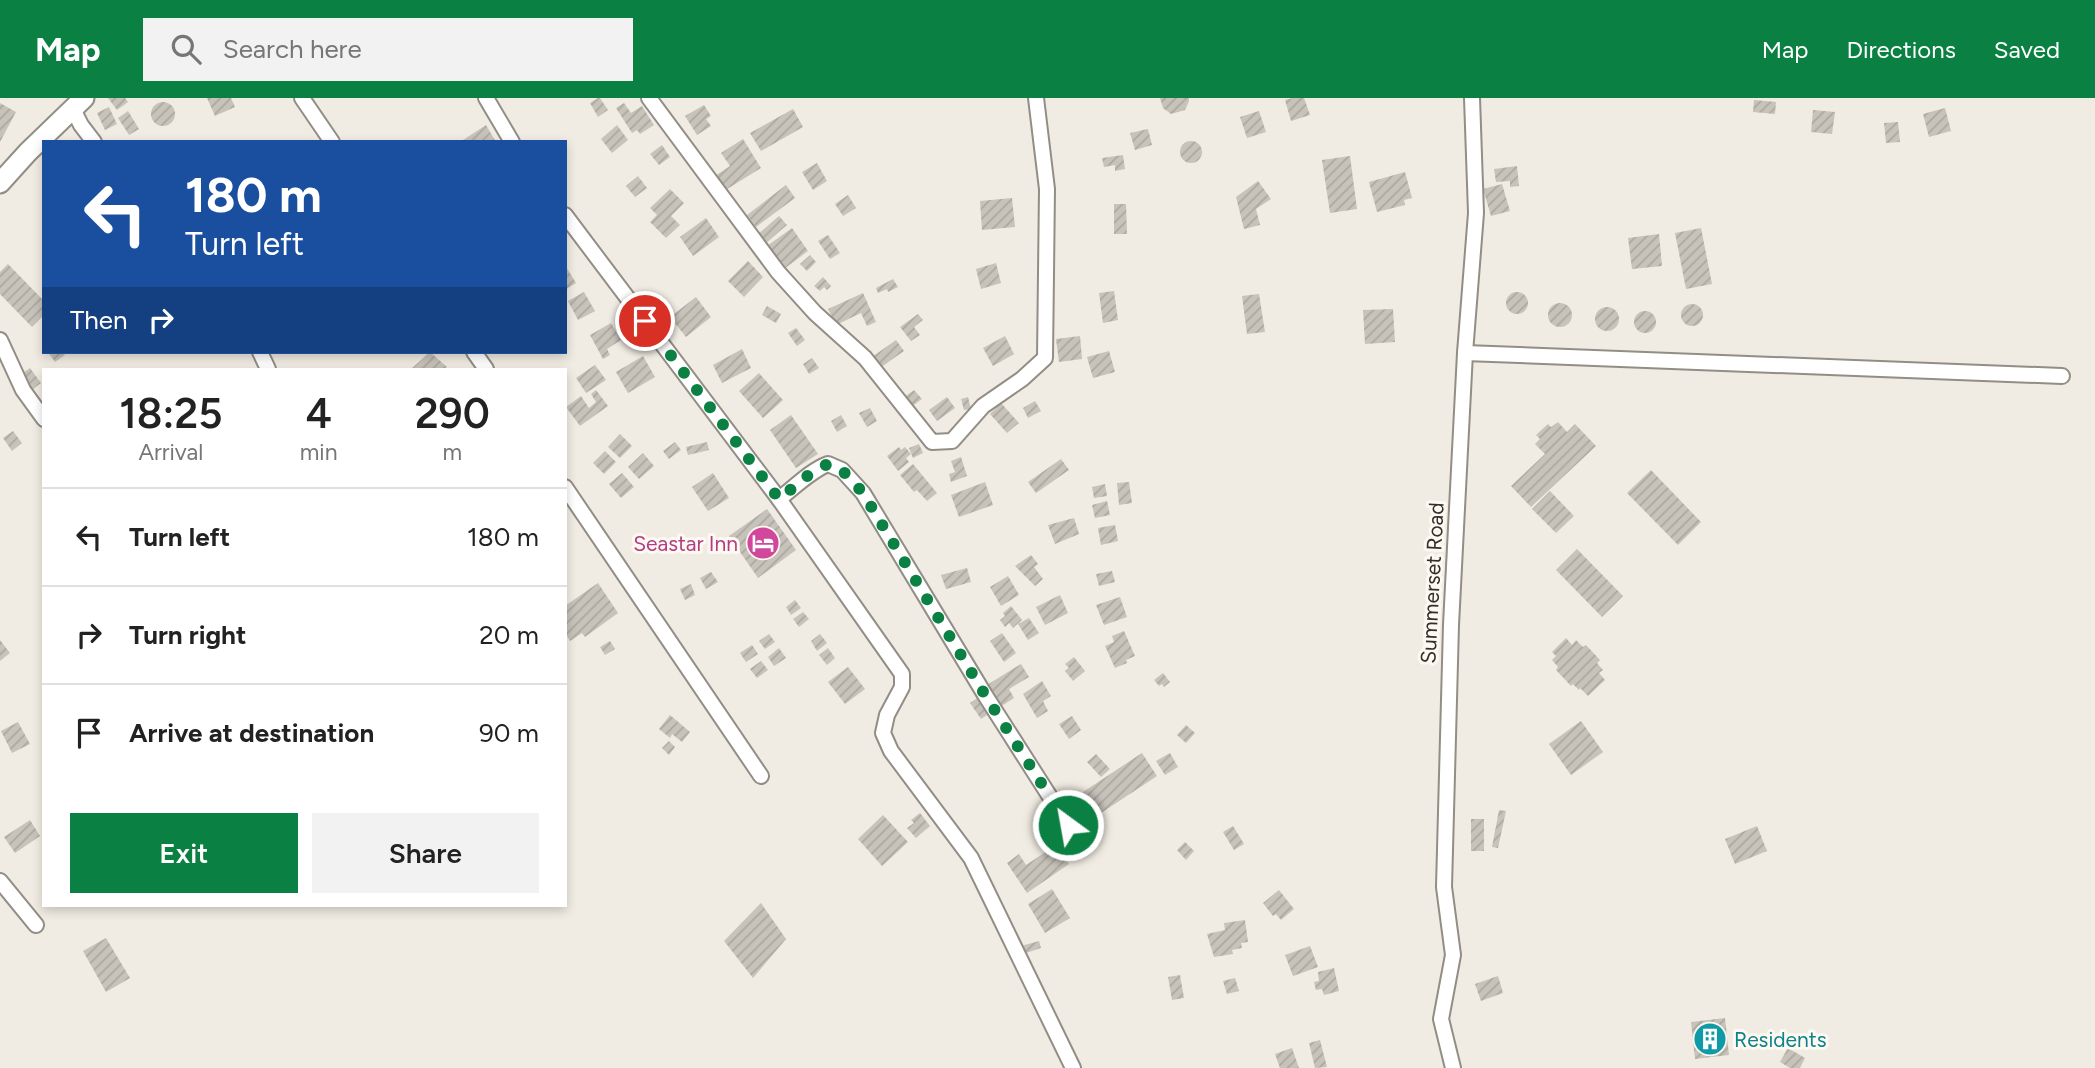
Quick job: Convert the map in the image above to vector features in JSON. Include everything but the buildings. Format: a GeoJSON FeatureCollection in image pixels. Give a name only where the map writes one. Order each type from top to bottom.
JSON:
{"type":"FeatureCollection","features":[{"type":"Feature","properties":{"kind":"main road"},"geometry":{"type":"LineString","coordinates":[[0,183],[28,152],[79,104]]}},
{"type":"Feature","properties":{"kind":"street"},"geometry":{"type":"LineString","coordinates":[[302,98],[331,140]]}},
{"type":"Feature","properties":{"kind":"street"},"geometry":{"type":"LineString","coordinates":[[486,98],[511,140]]}},
{"type":"Feature","properties":{"kind":"street"},"geometry":{"type":"LineString","coordinates":[[649,98],[778,272],[815,313],[865,358],[932,442],[952,441],[983,406],[1023,379],[1045,358],[1047,189],[1035,98]]}},
{"type":"Feature","properties":{"kind":"street","name":"Summerset Road"},"geometry":{"type":"LineString","coordinates":[[1454,1068],[1441,1019],[1453,955],[1444,887],[1451,625],[1465,353],[1476,214],[1472,98]]}},
{"type":"Feature","properties":{"kind":"street"},"geometry":{"type":"LineString","coordinates":[[79,104],[81,125],[92,140]]}},
{"type":"Feature","properties":{"kind":"street"},"geometry":{"type":"LineString","coordinates":[[567,218],[779,499],[902,674],[902,687],[887,715],[883,733],[891,751],[971,858],[1073,1068]]}},
{"type":"Feature","properties":{"kind":"street"},"geometry":{"type":"LineString","coordinates":[[0,340],[23,390],[42,416]]}},
{"type":"Feature","properties":{"kind":"street"},"geometry":{"type":"LineString","coordinates":[[1465,353],[2062,376]]}},
{"type":"Feature","properties":{"kind":"street"},"geometry":{"type":"LineString","coordinates":[[779,499],[815,469],[828,464],[842,470],[863,493],[985,695],[1068,825]]}},
{"type":"Feature","properties":{"kind":"street"},"geometry":{"type":"LineString","coordinates":[[567,490],[761,776]]}},
{"type":"Feature","properties":{"kind":"street"},"geometry":{"type":"LineString","coordinates":[[0,881],[36,925]]}},
{"type":"Feature","properties":{"kind":"place","name":"Seastar Inn"},"geometry":{"type":"Point","coordinates":[763,543]}},
{"type":"Feature","properties":{"kind":"place","name":"Residents"},"geometry":{"type":"Point","coordinates":[1710,1039]}},
{"type":"Feature","properties":{"kind":"route"},"geometry":{"type":"LineString","coordinates":[[645,321],[779,499],[815,469],[828,464],[842,470],[863,493],[985,695],[1068,825]]}}]}
